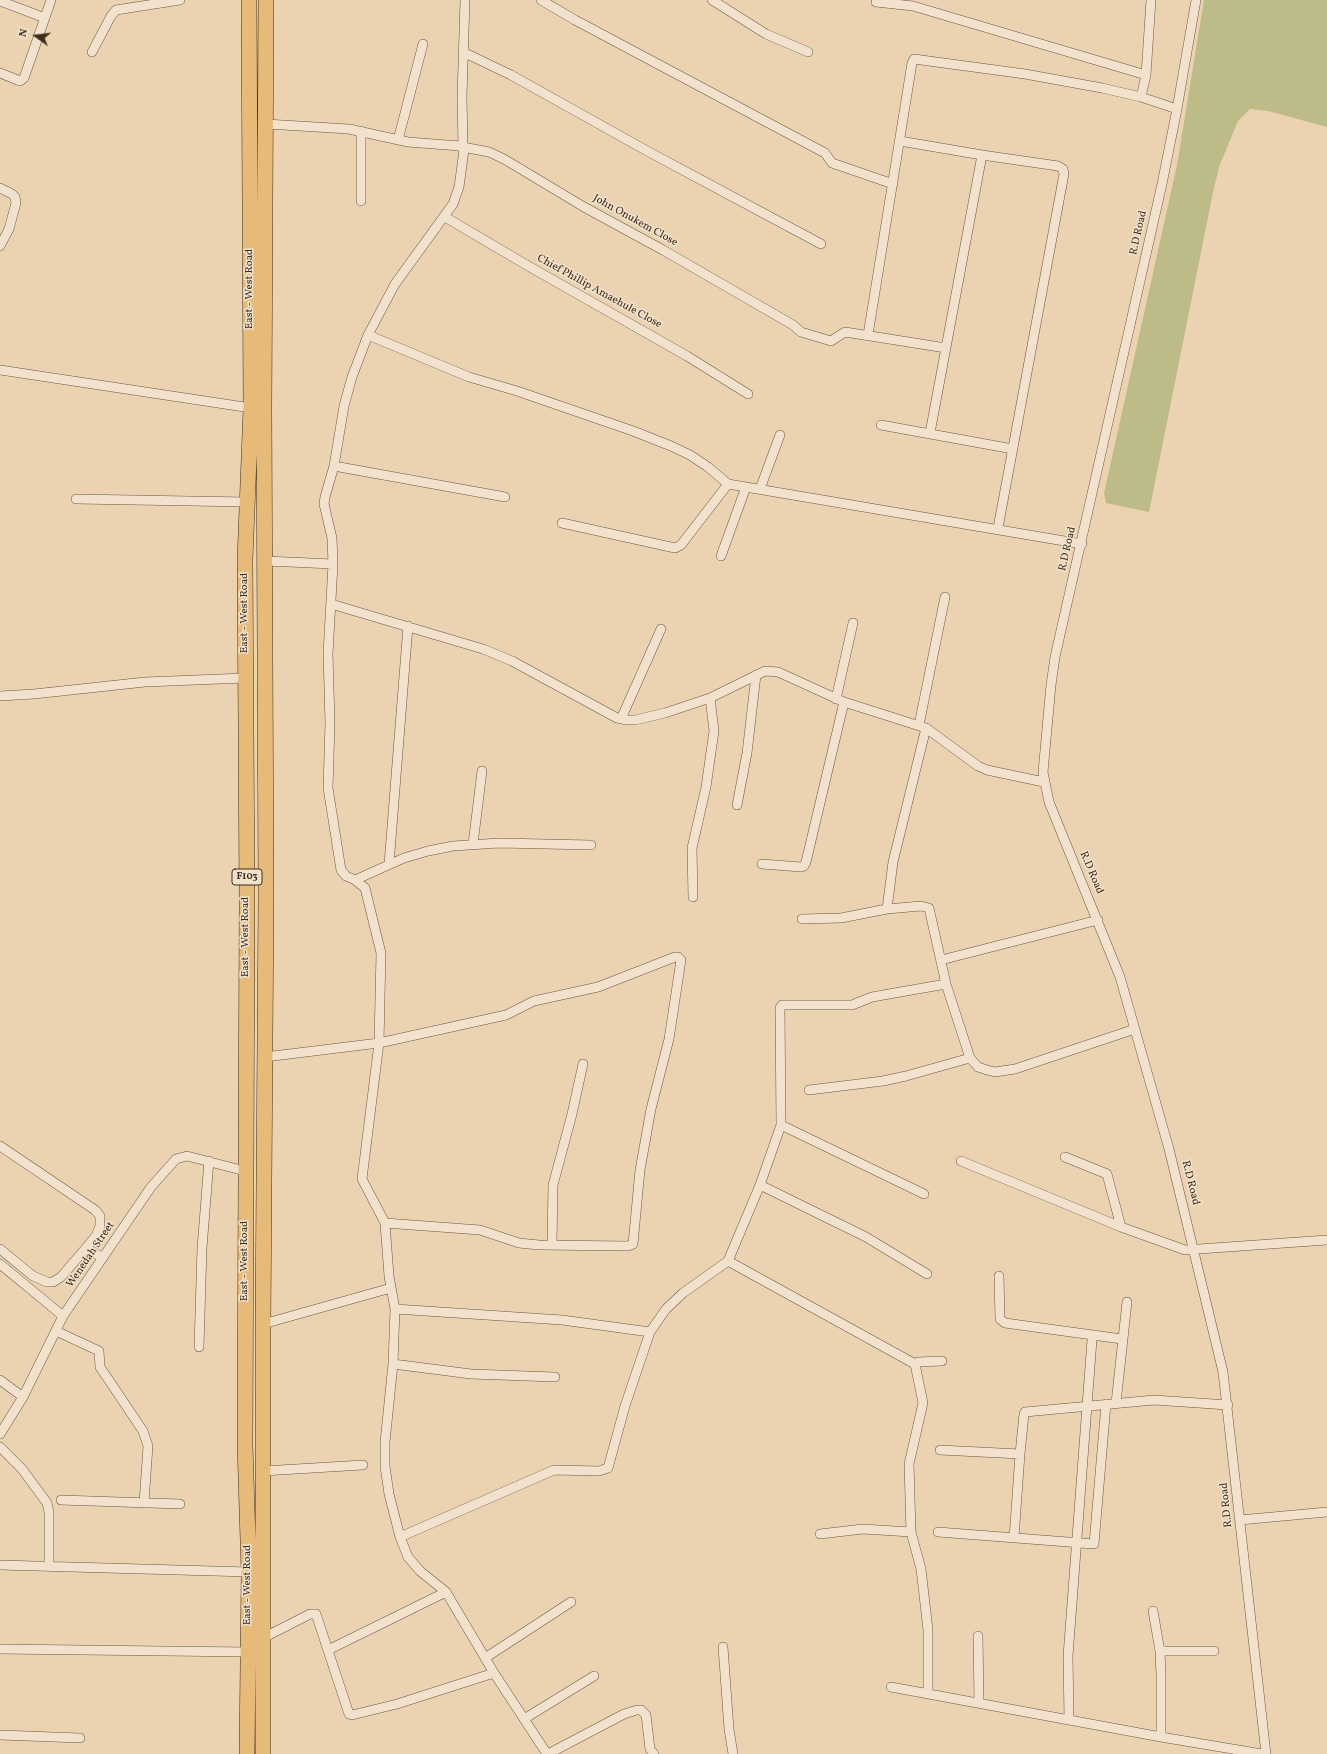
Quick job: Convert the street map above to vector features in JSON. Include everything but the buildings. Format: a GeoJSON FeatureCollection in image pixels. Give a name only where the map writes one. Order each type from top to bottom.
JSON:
{"type":"FeatureCollection","features":[{"type":"Feature","properties":{"kind":"main road","name":"East - West Road"},"geometry":{"type":"LineString","coordinates":[[247,1754],[249,1572],[245,1470],[247,898],[245,559],[251,408],[248,0]]}},
{"type":"Feature","properties":{"kind":"main road","name":"East - West Road"},"geometry":{"type":"LineString","coordinates":[[263,1754],[263,1324],[266,898],[266,562],[264,401],[266,0]]}},
{"type":"Feature","properties":{"kind":"main road"},"geometry":{"type":"LineString","coordinates":[[247,898],[266,898]]}},
{"type":"Feature","properties":{"kind":"street"},"geometry":{"type":"LineString","coordinates":[[0,73],[20,81],[24,78],[51,0]]}},
{"type":"Feature","properties":{"kind":"street"},"geometry":{"type":"LineString","coordinates":[[92,52],[111,16],[116,10],[180,0]]}},
{"type":"Feature","properties":{"kind":"street"},"geometry":{"type":"LineString","coordinates":[[465,0],[463,52],[464,150],[459,187],[453,204],[395,284],[368,335],[352,377],[344,406],[334,466],[324,504],[332,538],[333,564],[328,654],[330,723],[328,788],[341,870],[346,876],[355,880],[365,888],[381,953],[379,1043],[362,1179],[385,1223],[391,1288],[396,1309],[393,1364],[385,1442],[385,1466],[389,1494],[400,1538],[408,1557],[412,1563],[446,1592],[494,1673],[548,1754],[624,1714],[637,1710],[641,1710],[646,1715],[650,1749],[654,1754]]}},
{"type":"Feature","properties":{"kind":"street"},"geometry":{"type":"LineString","coordinates":[[540,0],[582,24],[825,153],[832,163],[893,184]]}},
{"type":"Feature","properties":{"kind":"street"},"geometry":{"type":"LineString","coordinates":[[712,0],[766,34],[808,52]]}},
{"type":"Feature","properties":{"kind":"street"},"geometry":{"type":"LineString","coordinates":[[1141,97],[1146,75],[1151,0]]}},
{"type":"Feature","properties":{"kind":"street","name":"R.D Road"},"geometry":{"type":"LineString","coordinates":[[1196,0],[1178,109],[1053,669],[1043,772],[1044,782],[1050,802],[1120,977],[1169,1149],[1195,1250],[1223,1372],[1228,1405],[1266,1754]]}},
{"type":"Feature","properties":{"kind":"street"},"geometry":{"type":"LineString","coordinates":[[0,1],[45,18]]}},
{"type":"Feature","properties":{"kind":"street"},"geometry":{"type":"LineString","coordinates":[[876,2],[913,6],[1146,75]]}},
{"type":"Feature","properties":{"kind":"street"},"geometry":{"type":"LineString","coordinates":[[398,140],[423,44]]}},
{"type":"Feature","properties":{"kind":"street"},"geometry":{"type":"LineString","coordinates":[[463,52],[511,74],[649,152],[821,244]]}},
{"type":"Feature","properties":{"kind":"street"},"geometry":{"type":"LineString","coordinates":[[868,335],[912,63],[914,59],[1052,79],[1141,97],[1178,109]]}},
{"type":"Feature","properties":{"kind":"street","name":"John Onukem Close"},"geometry":{"type":"LineString","coordinates":[[266,124],[341,128],[398,140],[463,147],[489,152],[504,159],[584,207],[664,250],[793,325],[801,332],[831,340],[845,332],[946,348]]}},
{"type":"Feature","properties":{"kind":"street"},"geometry":{"type":"LineString","coordinates":[[361,131],[361,200]]}},
{"type":"Feature","properties":{"kind":"street"},"geometry":{"type":"LineString","coordinates":[[900,141],[1058,166],[1064,169],[998,528]]}},
{"type":"Feature","properties":{"kind":"street"},"geometry":{"type":"LineString","coordinates":[[930,433],[982,155]]}},
{"type":"Feature","properties":{"kind":"street"},"geometry":{"type":"LineString","coordinates":[[0,188],[16,197],[16,203],[9,229],[0,246]]}},
{"type":"Feature","properties":{"kind":"street","name":"Chief Phillip Amaehule Close"},"geometry":{"type":"LineString","coordinates":[[445,217],[687,356],[748,394]]}},
{"type":"Feature","properties":{"kind":"street"},"geometry":{"type":"LineString","coordinates":[[368,335],[469,377],[517,391],[633,430],[690,455],[728,484],[998,528],[1082,544]]}},
{"type":"Feature","properties":{"kind":"street"},"geometry":{"type":"LineString","coordinates":[[0,370],[251,408]]}},
{"type":"Feature","properties":{"kind":"street"},"geometry":{"type":"LineString","coordinates":[[881,425],[1013,449]]}},
{"type":"Feature","properties":{"kind":"street"},"geometry":{"type":"LineString","coordinates":[[760,489],[780,435]]}},
{"type":"Feature","properties":{"kind":"street"},"geometry":{"type":"LineString","coordinates":[[334,466],[505,497]]}},
{"type":"Feature","properties":{"kind":"street"},"geometry":{"type":"LineString","coordinates":[[562,523],[676,548],[681,545],[728,484]]}},
{"type":"Feature","properties":{"kind":"street"},"geometry":{"type":"LineString","coordinates":[[721,556],[746,487]]}},
{"type":"Feature","properties":{"kind":"street"},"geometry":{"type":"LineString","coordinates":[[76,499],[247,502]]}},
{"type":"Feature","properties":{"kind":"street"},"geometry":{"type":"LineString","coordinates":[[266,562],[333,564]]}},
{"type":"Feature","properties":{"kind":"street"},"geometry":{"type":"LineString","coordinates":[[887,909],[893,862],[922,727],[945,597]]}},
{"type":"Feature","properties":{"kind":"street"},"geometry":{"type":"LineString","coordinates":[[331,604],[470,644],[512,661],[621,719],[635,720],[710,698],[765,671],[778,672],[836,699],[922,727],[978,766],[987,770],[1044,782]]}},
{"type":"Feature","properties":{"kind":"street"},"geometry":{"type":"LineString","coordinates":[[836,699],[853,623]]}},
{"type":"Feature","properties":{"kind":"street"},"geometry":{"type":"LineString","coordinates":[[389,864],[408,626]]}},
{"type":"Feature","properties":{"kind":"street"},"geometry":{"type":"LineString","coordinates":[[621,719],[661,629]]}},
{"type":"Feature","properties":{"kind":"street"},"geometry":{"type":"LineString","coordinates":[[737,805],[748,752],[756,675]]}},
{"type":"Feature","properties":{"kind":"street"},"geometry":{"type":"LineString","coordinates":[[0,696],[34,694],[144,682],[245,678]]}},
{"type":"Feature","properties":{"kind":"street"},"geometry":{"type":"LineString","coordinates":[[693,897],[692,848],[706,787],[714,731],[710,698]]}},
{"type":"Feature","properties":{"kind":"street"},"geometry":{"type":"LineString","coordinates":[[762,864],[804,866],[844,702]]}},
{"type":"Feature","properties":{"kind":"street"},"geometry":{"type":"LineString","coordinates":[[472,844],[482,771]]}},
{"type":"Feature","properties":{"kind":"street"},"geometry":{"type":"LineString","coordinates":[[355,880],[389,864],[428,851],[472,844],[499,842],[590,845]]}},
{"type":"Feature","properties":{"kind":"street"},"geometry":{"type":"LineString","coordinates":[[802,920],[841,918],[887,909],[921,906],[929,908],[946,984],[970,1058],[978,1067],[987,1070],[995,1072],[1015,1069],[1135,1029]]}},
{"type":"Feature","properties":{"kind":"street"},"geometry":{"type":"LineString","coordinates":[[941,960],[1098,920]]}},
{"type":"Feature","properties":{"kind":"street"},"geometry":{"type":"LineString","coordinates":[[265,1057],[379,1043],[506,1015],[534,1001],[598,987],[675,957],[678,957],[681,960],[669,1038],[651,1109],[640,1170],[633,1244],[628,1246],[519,1243],[480,1230],[385,1223]]}},
{"type":"Feature","properties":{"kind":"street"},"geometry":{"type":"LineString","coordinates":[[400,1538],[554,1470],[605,1470],[608,1468],[625,1406],[650,1332],[666,1309],[683,1293],[728,1261],[760,1186],[781,1125],[780,1008],[782,1004],[852,1005],[872,997],[946,984]]}},
{"type":"Feature","properties":{"kind":"street"},"geometry":{"type":"LineString","coordinates":[[809,1090],[883,1081],[970,1058]]}},
{"type":"Feature","properties":{"kind":"street"},"geometry":{"type":"LineString","coordinates":[[552,1245],[553,1185],[572,1114],[582,1064]]}},
{"type":"Feature","properties":{"kind":"street"},"geometry":{"type":"LineString","coordinates":[[781,1125],[924,1194]]}},
{"type":"Feature","properties":{"kind":"street"},"geometry":{"type":"LineString","coordinates":[[0,1146],[95,1210],[100,1216],[100,1226],[96,1236],[61,1278],[53,1282],[47,1282],[33,1276],[0,1249]]}},
{"type":"Feature","properties":{"kind":"street","name":"Wenedah Street"},"geometry":{"type":"LineString","coordinates":[[0,1434],[23,1398],[64,1316],[151,1187],[176,1159],[181,1156],[187,1156],[246,1171]]}},
{"type":"Feature","properties":{"kind":"street"},"geometry":{"type":"LineString","coordinates":[[1065,1157],[1107,1174],[1121,1226]]}},
{"type":"Feature","properties":{"kind":"street"},"geometry":{"type":"LineString","coordinates":[[199,1347],[202,1248],[209,1161]]}},
{"type":"Feature","properties":{"kind":"street"},"geometry":{"type":"LineString","coordinates":[[961,1161],[1121,1226],[1185,1250],[1327,1240]]}},
{"type":"Feature","properties":{"kind":"street"},"geometry":{"type":"LineString","coordinates":[[760,1186],[866,1237],[927,1274]]}},
{"type":"Feature","properties":{"kind":"street"},"geometry":{"type":"LineString","coordinates":[[86,1248],[103,1258]]}},
{"type":"Feature","properties":{"kind":"street"},"geometry":{"type":"LineString","coordinates":[[728,1261],[915,1364],[923,1403],[910,1464],[911,1532],[921,1570],[928,1630],[928,1694]]}},
{"type":"Feature","properties":{"kind":"street"},"geometry":{"type":"LineString","coordinates":[[0,1264],[64,1316]]}},
{"type":"Feature","properties":{"kind":"street"},"geometry":{"type":"LineString","coordinates":[[999,1276],[1000,1318],[1005,1323],[1122,1339]]}},
{"type":"Feature","properties":{"kind":"street"},"geometry":{"type":"LineString","coordinates":[[263,1324],[391,1288]]}},
{"type":"Feature","properties":{"kind":"street"},"geometry":{"type":"LineString","coordinates":[[1116,1403],[1127,1302]]}},
{"type":"Feature","properties":{"kind":"street"},"geometry":{"type":"LineString","coordinates":[[396,1309],[562,1320],[650,1332]]}},
{"type":"Feature","properties":{"kind":"street"},"geometry":{"type":"LineString","coordinates":[[56,1331],[99,1351],[100,1368],[147,1438],[148,1451],[144,1503]]}},
{"type":"Feature","properties":{"kind":"street"},"geometry":{"type":"LineString","coordinates":[[1069,1719],[1068,1656],[1092,1340]]}},
{"type":"Feature","properties":{"kind":"street"},"geometry":{"type":"LineString","coordinates":[[915,1364],[918,1362],[942,1361]]}},
{"type":"Feature","properties":{"kind":"street"},"geometry":{"type":"LineString","coordinates":[[393,1364],[471,1374],[555,1377]]}},
{"type":"Feature","properties":{"kind":"street"},"geometry":{"type":"LineString","coordinates":[[0,1380],[23,1398]]}},
{"type":"Feature","properties":{"kind":"street"},"geometry":{"type":"LineString","coordinates":[[1014,1538],[1020,1454],[1025,1412],[1154,1400],[1228,1405]]}},
{"type":"Feature","properties":{"kind":"street"},"geometry":{"type":"LineString","coordinates":[[938,1532],[1094,1544],[1106,1404]]}},
{"type":"Feature","properties":{"kind":"street"},"geometry":{"type":"LineString","coordinates":[[0,1447],[22,1470],[47,1504],[49,1512],[49,1566]]}},
{"type":"Feature","properties":{"kind":"street"},"geometry":{"type":"LineString","coordinates":[[940,1450],[1020,1454]]}},
{"type":"Feature","properties":{"kind":"street"},"geometry":{"type":"LineString","coordinates":[[263,1471],[363,1465]]}},
{"type":"Feature","properties":{"kind":"street"},"geometry":{"type":"LineString","coordinates":[[61,1500],[180,1504]]}},
{"type":"Feature","properties":{"kind":"street"},"geometry":{"type":"LineString","coordinates":[[1240,1520],[1327,1512]]}},
{"type":"Feature","properties":{"kind":"street"},"geometry":{"type":"LineString","coordinates":[[820,1534],[863,1529],[911,1532]]}},
{"type":"Feature","properties":{"kind":"street"},"geometry":{"type":"LineString","coordinates":[[0,1565],[249,1572]]}},
{"type":"Feature","properties":{"kind":"street"},"geometry":{"type":"LineString","coordinates":[[328,1650],[446,1592]]}},
{"type":"Feature","properties":{"kind":"street"},"geometry":{"type":"LineString","coordinates":[[485,1658],[571,1602]]}},
{"type":"Feature","properties":{"kind":"street"},"geometry":{"type":"LineString","coordinates":[[1153,1611],[1160,1652],[1162,1688],[1161,1737]]}},
{"type":"Feature","properties":{"kind":"street"},"geometry":{"type":"LineString","coordinates":[[263,1638],[310,1614],[314,1613],[318,1616],[349,1714],[352,1715],[397,1704],[494,1673]]}},
{"type":"Feature","properties":{"kind":"street"},"geometry":{"type":"LineString","coordinates":[[978,1636],[979,1704]]}},
{"type":"Feature","properties":{"kind":"street"},"geometry":{"type":"LineString","coordinates":[[723,1647],[729,1728],[733,1754]]}},
{"type":"Feature","properties":{"kind":"street"},"geometry":{"type":"LineString","coordinates":[[0,1649],[248,1652]]}},
{"type":"Feature","properties":{"kind":"street"},"geometry":{"type":"LineString","coordinates":[[1160,1652],[1214,1650]]}},
{"type":"Feature","properties":{"kind":"street"},"geometry":{"type":"LineString","coordinates":[[524,1719],[594,1676]]}},
{"type":"Feature","properties":{"kind":"street"},"geometry":{"type":"LineString","coordinates":[[891,1687],[1161,1737],[1262,1754]]}},
{"type":"Feature","properties":{"kind":"street"},"geometry":{"type":"LineString","coordinates":[[0,1735],[80,1738]]}},
{"type":"Feature","properties":{"kind":"shaded area"},"geometry":{"type":"Polygon","coordinates":[[[1204,0],[1327,0],[1327,127],[1268,111],[1250,109],[1238,121],[1219,167],[1212,197],[1149,512],[1106,503],[1104,493],[1177,165],[1204,0]]]}}]}
